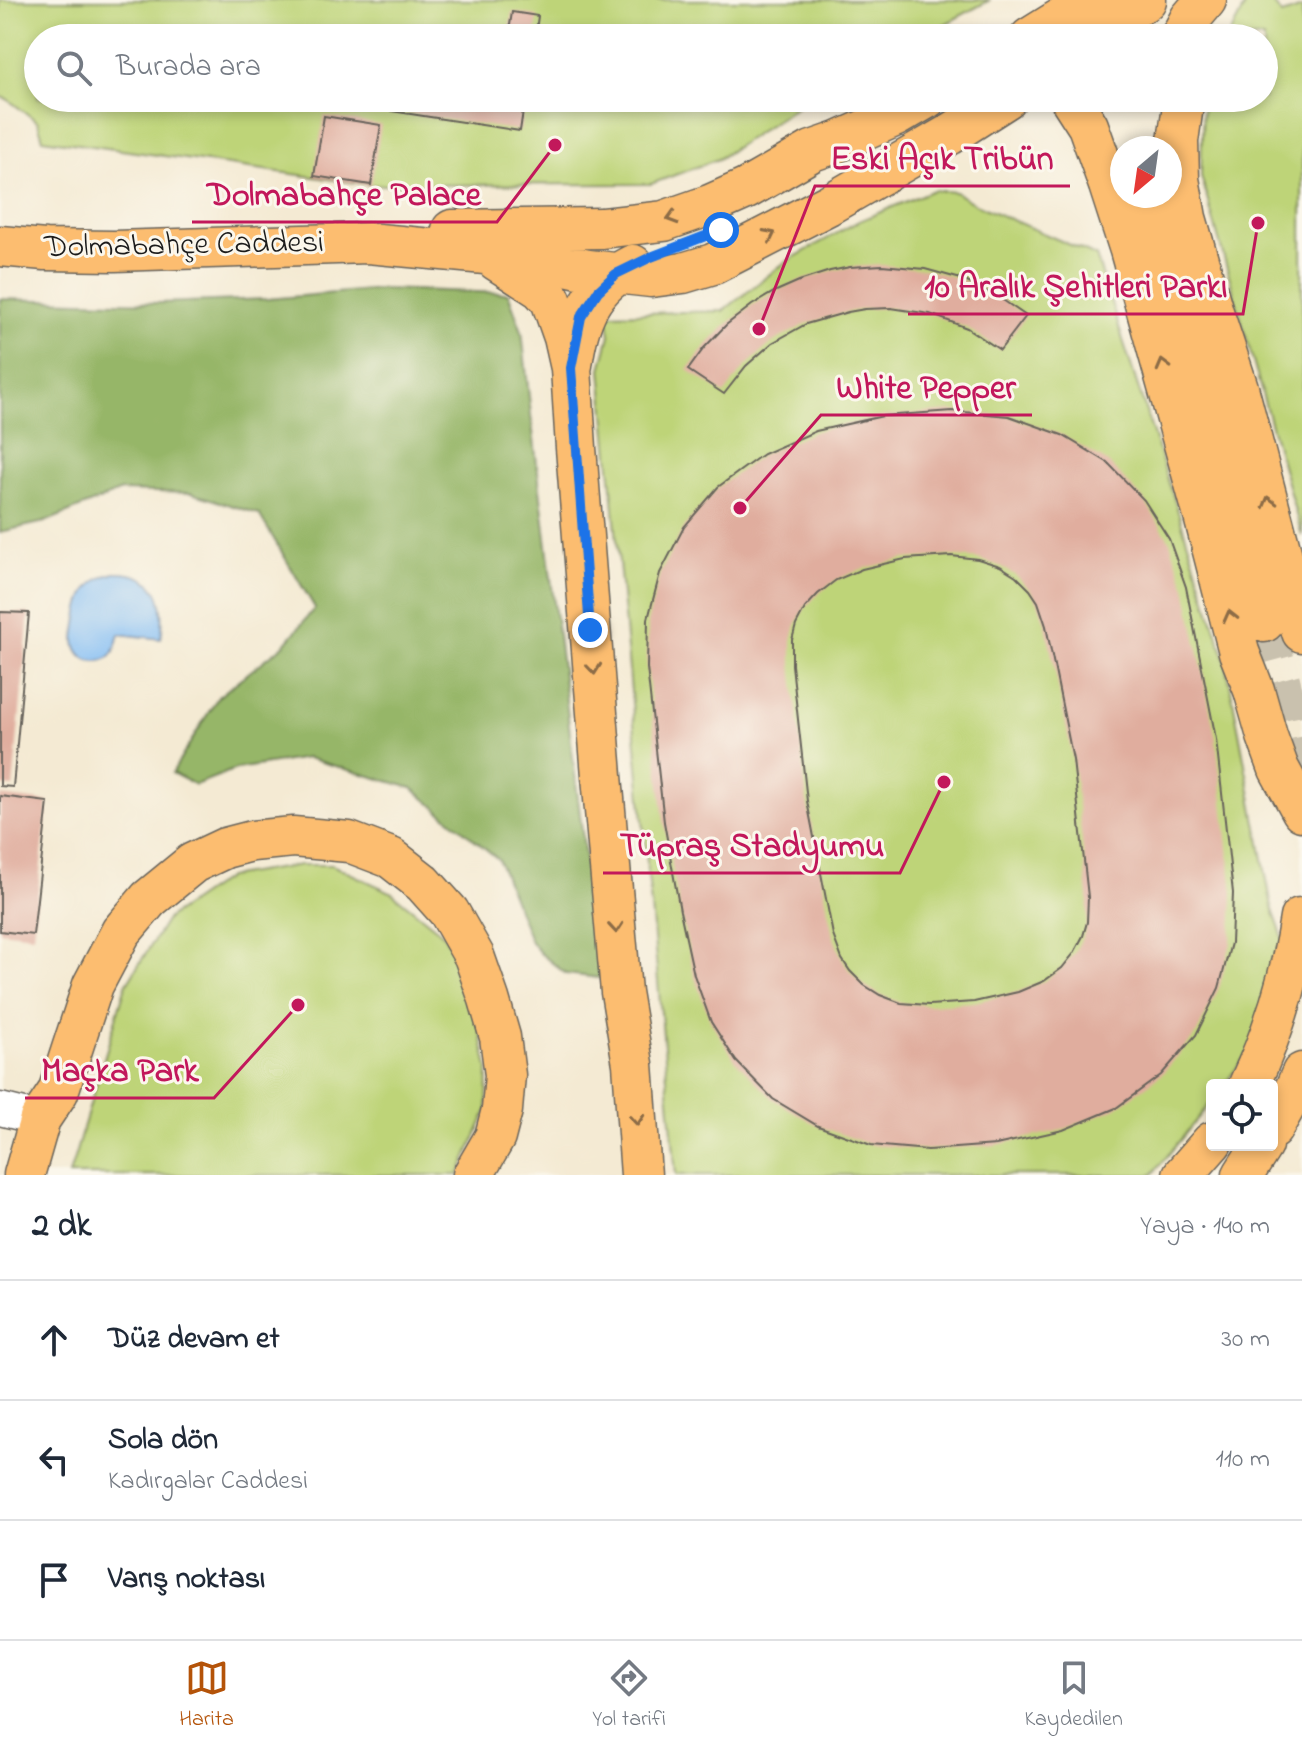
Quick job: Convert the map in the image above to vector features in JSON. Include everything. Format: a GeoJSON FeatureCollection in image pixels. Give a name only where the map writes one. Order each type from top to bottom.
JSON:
{"type":"FeatureCollection","features":[{"type":"Feature","properties":{"kind":"main road"},"geometry":{"type":"LineString","coordinates":[[1075,24],[1146,0]]}},
{"type":"Feature","properties":{"kind":"main road"},"geometry":{"type":"LineString","coordinates":[[1187,24],[1206,0]]}},
{"type":"Feature","properties":{"kind":"main road"},"geometry":{"type":"LineString","coordinates":[[1205,24],[1214,0]]}},
{"type":"Feature","properties":{"kind":"main road"},"geometry":{"type":"LineString","coordinates":[[368,243],[452,230],[602,228],[664,221],[746,189],[812,151],[901,112]]}},
{"type":"Feature","properties":{"kind":"main road"},"geometry":{"type":"LineString","coordinates":[[571,368],[581,317],[598,291],[616,274],[721,230],[766,206],[838,163],[904,112]]}},
{"type":"Feature","properties":{"kind":"main road"},"geometry":{"type":"LineString","coordinates":[[368,243],[485,254],[616,274],[651,277],[683,273],[713,264],[828,205],[985,112]]}},
{"type":"Feature","properties":{"kind":"main road"},"geometry":{"type":"LineString","coordinates":[[1079,112],[1088,126],[1126,237],[1239,652],[1279,769],[1302,811]]}},
{"type":"Feature","properties":{"kind":"main road"},"geometry":{"type":"LineString","coordinates":[[1107,112],[1118,136]]}},
{"type":"Feature","properties":{"kind":"main road"},"geometry":{"type":"LineString","coordinates":[[1156,136],[1159,112]]}},
{"type":"Feature","properties":{"kind":"main road"},"geometry":{"type":"LineString","coordinates":[[1182,112],[1178,141],[1179,179],[1186,218],[1238,388],[1283,627]]}},
{"type":"Feature","properties":{"kind":"main road"},"geometry":{"type":"LineString","coordinates":[[1148,208],[1189,345],[1283,627]]}},
{"type":"Feature","properties":{"kind":"main road"},"geometry":{"type":"LineString","coordinates":[[1155,208],[1157,238]]}},
{"type":"Feature","properties":{"kind":"main road","name":"Dolmabahçe Caddesi"},"geometry":{"type":"LineString","coordinates":[[0,246],[114,251],[368,243]]}},
{"type":"Feature","properties":{"kind":"main road"},"geometry":{"type":"LineString","coordinates":[[485,254],[541,289],[551,300],[571,368],[602,776],[621,992],[633,1064],[641,1175]]}},
{"type":"Feature","properties":{"kind":"main road"},"geometry":{"type":"LineString","coordinates":[[1254,690],[1266,713],[1302,748]]}},
{"type":"Feature","properties":{"kind":"main road"},"geometry":{"type":"LineString","coordinates":[[40,1119],[38,1084],[76,975],[81,961],[114,908],[154,869],[207,834],[232,824],[300,814],[360,823],[398,843],[429,865],[457,896],[481,932],[499,974],[510,1013],[519,1081],[517,1112],[508,1145],[492,1175]]}},
{"type":"Feature","properties":{"kind":"main road"},"geometry":{"type":"LineString","coordinates":[[24,1175],[40,1119],[58,1092],[93,985],[121,932],[149,899],[193,863],[225,848],[252,841],[293,837],[349,842],[391,858],[423,883],[449,912],[474,956],[500,1037],[505,1075],[502,1110],[495,1137],[473,1175]]}},
{"type":"Feature","properties":{"kind":"main road"},"geometry":{"type":"LineString","coordinates":[[1252,1079],[1275,1023],[1287,984],[1300,918]]}},
{"type":"Feature","properties":{"kind":"main road"},"geometry":{"type":"LineString","coordinates":[[1278,1119],[1302,1073]]}},
{"type":"Feature","properties":{"kind":"main road"},"geometry":{"type":"LineString","coordinates":[[1183,1175],[1206,1149]]}},
{"type":"Feature","properties":{"kind":"main road"},"geometry":{"type":"LineString","coordinates":[[1243,1175],[1258,1151]]}},
{"type":"Feature","properties":{"kind":"street"},"geometry":{"type":"LineString","coordinates":[[0,1109],[40,1119]]}},
{"type":"Feature","properties":{"kind":"green space"},"geometry":{"type":"Polygon","coordinates":[[[0,0],[990,0],[945,24],[24,24],[24,112],[0,97],[0,0]]]}},
{"type":"Feature","properties":{"kind":"green space"},"geometry":{"type":"Polygon","coordinates":[[[1248,0],[1270,0],[1282,15],[1302,8],[1302,536],[1201,176],[1203,112],[1278,112],[1278,24],[1235,24],[1248,0]]]}},
{"type":"Feature","properties":{"kind":"green space"},"geometry":{"type":"Polygon","coordinates":[[[25,112],[788,112],[718,159],[651,184],[371,185],[43,139],[38,122],[25,112]]]}},
{"type":"Feature","properties":{"kind":"green space"},"geometry":{"type":"Polygon","coordinates":[[[933,190],[955,192],[975,204],[1096,256],[1225,658],[1272,907],[1284,941],[1260,1036],[1228,1079],[1206,1079],[1206,1108],[1152,1175],[676,1175],[601,369],[610,335],[607,314],[723,311],[784,263],[859,221],[933,190]]]}},
{"type":"Feature","properties":{"kind":"green space"},"geometry":{"type":"Polygon","coordinates":[[[381,289],[508,293],[522,331],[600,978],[566,974],[540,953],[531,942],[498,859],[412,788],[307,758],[236,769],[195,785],[172,773],[218,697],[285,644],[315,608],[259,514],[191,493],[121,491],[45,522],[0,532],[0,299],[158,303],[267,299],[381,289]]]}},
{"type":"Feature","properties":{"kind":"green space"},"geometry":{"type":"Polygon","coordinates":[[[300,865],[332,865],[391,892],[443,934],[469,980],[488,1068],[487,1111],[459,1175],[69,1175],[126,985],[168,918],[228,877],[300,865]]]}},
{"type":"Feature","properties":{"kind":"water"},"geometry":{"type":"Polygon","coordinates":[[[115,573],[142,578],[157,592],[162,613],[161,639],[119,634],[110,656],[100,661],[89,660],[80,654],[75,643],[81,606],[91,585],[115,573]]]}},
{"type":"Feature","properties":{"kind":"building"},"geometry":{"type":"Polygon","coordinates":[[[512,12],[538,16],[537,24],[510,24],[512,12]]]}},
{"type":"Feature","properties":{"kind":"building"},"geometry":{"type":"Polygon","coordinates":[[[397,112],[523,112],[520,131],[397,112]]]}},
{"type":"Feature","properties":{"kind":"building"},"geometry":{"type":"Polygon","coordinates":[[[324,116],[381,125],[371,185],[314,176],[324,116]]]}},
{"type":"Feature","properties":{"kind":"building"},"geometry":{"type":"Polygon","coordinates":[[[882,265],[925,269],[961,279],[1000,298],[1026,316],[1000,350],[967,328],[930,314],[891,308],[865,309],[806,324],[772,343],[746,366],[724,394],[688,370],[726,325],[774,292],[830,271],[882,265]]]}},
{"type":"Feature","properties":{"kind":"building"},"geometry":{"type":"Polygon","coordinates":[[[952,411],[1009,416],[1062,435],[1107,462],[1144,500],[1169,539],[1186,587],[1216,739],[1233,893],[1231,943],[1219,988],[1196,1035],[1161,1075],[1116,1108],[1063,1130],[996,1145],[928,1150],[871,1145],[818,1126],[773,1099],[736,1061],[711,1022],[694,975],[664,822],[647,668],[648,619],[660,573],[684,527],[718,487],[763,454],[816,431],[883,416],[952,411]],[[951,556],[905,559],[862,569],[836,580],[805,608],[792,640],[807,801],[833,935],[842,959],[864,985],[901,1003],[974,1002],[1018,992],[1044,981],[1062,968],[1074,953],[1087,922],[1088,897],[1073,760],[1046,626],[1038,602],[1016,576],[1000,566],[978,559],[951,556]]]}},
{"type":"Feature","properties":{"kind":"building"},"geometry":{"type":"Polygon","coordinates":[[[0,612],[29,613],[13,787],[0,786],[0,612]]]}},
{"type":"Feature","properties":{"kind":"building"},"geometry":{"type":"Polygon","coordinates":[[[0,796],[48,802],[33,935],[0,931],[0,796]]]}},
{"type":"Feature","properties":{"kind":"tunnel"},"geometry":{"type":"LineString","coordinates":[[1264,622],[1281,684],[1302,786]]}},
{"type":"Feature","properties":{"kind":"place","name":"Dolmabahçe Palace"},"geometry":{"type":"Point","coordinates":[555,145]}},
{"type":"Feature","properties":{"kind":"place","name":"10 Aralık Şehitleri Parkı"},"geometry":{"type":"Point","coordinates":[1258,223]}},
{"type":"Feature","properties":{"kind":"place","name":"Eski Açık Tribün"},"geometry":{"type":"Point","coordinates":[759,329]}},
{"type":"Feature","properties":{"kind":"place","name":"White Pepper"},"geometry":{"type":"Point","coordinates":[740,508]}},
{"type":"Feature","properties":{"kind":"place","name":"Tüpraş Stadyumu"},"geometry":{"type":"Point","coordinates":[944,782]}},
{"type":"Feature","properties":{"kind":"place","name":"Maçka Park"},"geometry":{"type":"Point","coordinates":[298,1005]}},
{"type":"Feature","properties":{"kind":"route"},"geometry":{"type":"LineString","coordinates":[[590,630],[571,368],[581,317],[598,291],[616,274],[721,230]]}}]}
